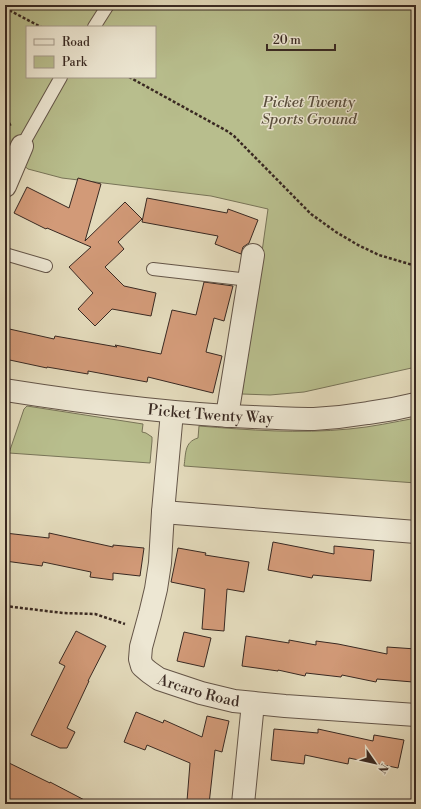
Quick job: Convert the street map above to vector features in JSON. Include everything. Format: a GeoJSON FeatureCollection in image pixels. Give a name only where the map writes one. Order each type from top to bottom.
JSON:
{"type":"FeatureCollection","features":[{"type":"Feature","properties":{"kind":"street"},"geometry":{"type":"LineString","coordinates":[[5,186],[22,146]]}},
{"type":"Feature","properties":{"kind":"street"},"geometry":{"type":"LineString","coordinates":[[227,416],[253,255]]}},
{"type":"Feature","properties":{"kind":"street","name":"Picket Twenty Way"},"geometry":{"type":"LineString","coordinates":[[5,390],[77,401],[172,412],[227,416],[315,419],[347,416],[416,404]]}},
{"type":"Feature","properties":{"kind":"street","name":"Arcaro Road"},"geometry":{"type":"LineString","coordinates":[[172,412],[160,563],[156,589],[141,647],[140,659],[142,666],[159,679],[201,693],[234,701],[416,715]]}},
{"type":"Feature","properties":{"kind":"street"},"geometry":{"type":"LineString","coordinates":[[163,512],[416,532]]}},
{"type":"Feature","properties":{"kind":"street"},"geometry":{"type":"LineString","coordinates":[[243,804],[253,703]]}},
{"type":"Feature","properties":{"kind":"lane"},"geometry":{"type":"LineString","coordinates":[[95,26],[108,5]]}},
{"type":"Feature","properties":{"kind":"lane"},"geometry":{"type":"LineString","coordinates":[[22,146],[60,78]]}},
{"type":"Feature","properties":{"kind":"lane"},"geometry":{"type":"LineString","coordinates":[[5,254],[46,266]]}},
{"type":"Feature","properties":{"kind":"lane"},"geometry":{"type":"LineString","coordinates":[[153,269],[249,280]]}},
{"type":"Feature","properties":{"kind":"path"},"geometry":{"type":"LineString","coordinates":[[5,8],[39,26]]}},
{"type":"Feature","properties":{"kind":"path"},"geometry":{"type":"LineString","coordinates":[[131,78],[234,136],[311,214],[336,232],[358,245],[379,254],[416,266]]}},
{"type":"Feature","properties":{"kind":"path"},"geometry":{"type":"LineString","coordinates":[[5,606],[63,613],[95,614],[121,622],[145,633]]}},
{"type":"Feature","properties":{"kind":"green space","name":"Picket Twenty Sports Ground"},"geometry":{"type":"Polygon","coordinates":[[[5,5],[416,5],[416,367],[304,392],[270,395],[242,394],[268,209],[211,196],[62,178],[28,169],[5,150],[5,5]]]}},
{"type":"Feature","properties":{"kind":"green space"},"geometry":{"type":"Polygon","coordinates":[[[27,406],[143,424],[142,432],[152,437],[150,463],[9,453],[24,409],[27,406]]]}},
{"type":"Feature","properties":{"kind":"green space"},"geometry":{"type":"Polygon","coordinates":[[[416,418],[416,483],[184,466],[186,449],[190,442],[198,438],[199,426],[255,430],[312,431],[358,428],[416,418]]]}},
{"type":"Feature","properties":{"kind":"building"},"geometry":{"type":"Polygon","coordinates":[[[78,178],[101,184],[85,241],[125,202],[142,219],[118,242],[124,249],[105,267],[124,286],[156,293],[151,316],[112,309],[95,326],[78,309],[93,293],[69,267],[91,247],[47,228],[46,229],[14,213],[27,187],[69,208],[78,178]]]}},
{"type":"Feature","properties":{"kind":"building"},"geometry":{"type":"Polygon","coordinates":[[[147,198],[227,213],[228,209],[258,220],[249,243],[243,247],[241,254],[215,244],[218,236],[142,222],[147,198]]]}},
{"type":"Feature","properties":{"kind":"building"},"geometry":{"type":"Polygon","coordinates":[[[204,282],[233,286],[224,321],[214,318],[206,352],[222,356],[213,393],[148,377],[147,382],[88,371],[88,374],[47,368],[5,359],[5,328],[54,339],[55,336],[161,354],[172,310],[196,315],[204,282]]]}},
{"type":"Feature","properties":{"kind":"building"},"geometry":{"type":"Polygon","coordinates":[[[5,533],[49,538],[49,533],[113,547],[113,545],[144,548],[140,576],[113,573],[113,580],[90,577],[91,572],[43,562],[42,566],[5,561],[5,533]]]}},
{"type":"Feature","properties":{"kind":"building"},"geometry":{"type":"Polygon","coordinates":[[[273,542],[334,554],[334,546],[374,550],[371,581],[313,575],[312,578],[268,570],[273,542]]]}},
{"type":"Feature","properties":{"kind":"building"},"geometry":{"type":"Polygon","coordinates":[[[178,548],[206,553],[205,555],[249,562],[244,592],[227,589],[224,631],[202,629],[205,589],[171,582],[178,548]]]}},
{"type":"Feature","properties":{"kind":"building"},"geometry":{"type":"Polygon","coordinates":[[[76,631],[106,646],[88,681],[67,728],[75,732],[67,748],[60,748],[31,735],[65,666],[59,663],[76,631]]]}},
{"type":"Feature","properties":{"kind":"building"},"geometry":{"type":"Polygon","coordinates":[[[184,632],[211,638],[204,667],[177,661],[184,632]]]}},
{"type":"Feature","properties":{"kind":"building"},"geometry":{"type":"Polygon","coordinates":[[[246,636],[289,643],[289,640],[316,645],[316,641],[387,654],[387,647],[416,649],[413,682],[377,679],[376,682],[342,675],[341,677],[306,673],[305,676],[278,670],[242,666],[246,636]]]}},
{"type":"Feature","properties":{"kind":"building"},"geometry":{"type":"Polygon","coordinates":[[[136,712],[163,723],[164,720],[202,737],[207,716],[229,721],[222,752],[215,750],[209,804],[187,801],[190,763],[147,745],[145,750],[124,742],[136,712]]]}},
{"type":"Feature","properties":{"kind":"building"},"geometry":{"type":"Polygon","coordinates":[[[274,729],[318,733],[318,729],[373,741],[374,735],[404,740],[398,768],[349,758],[348,764],[305,755],[304,764],[271,760],[274,729]]]}},
{"type":"Feature","properties":{"kind":"building"},"geometry":{"type":"Polygon","coordinates":[[[5,761],[50,782],[92,804],[5,804],[5,761]]]}}]}
